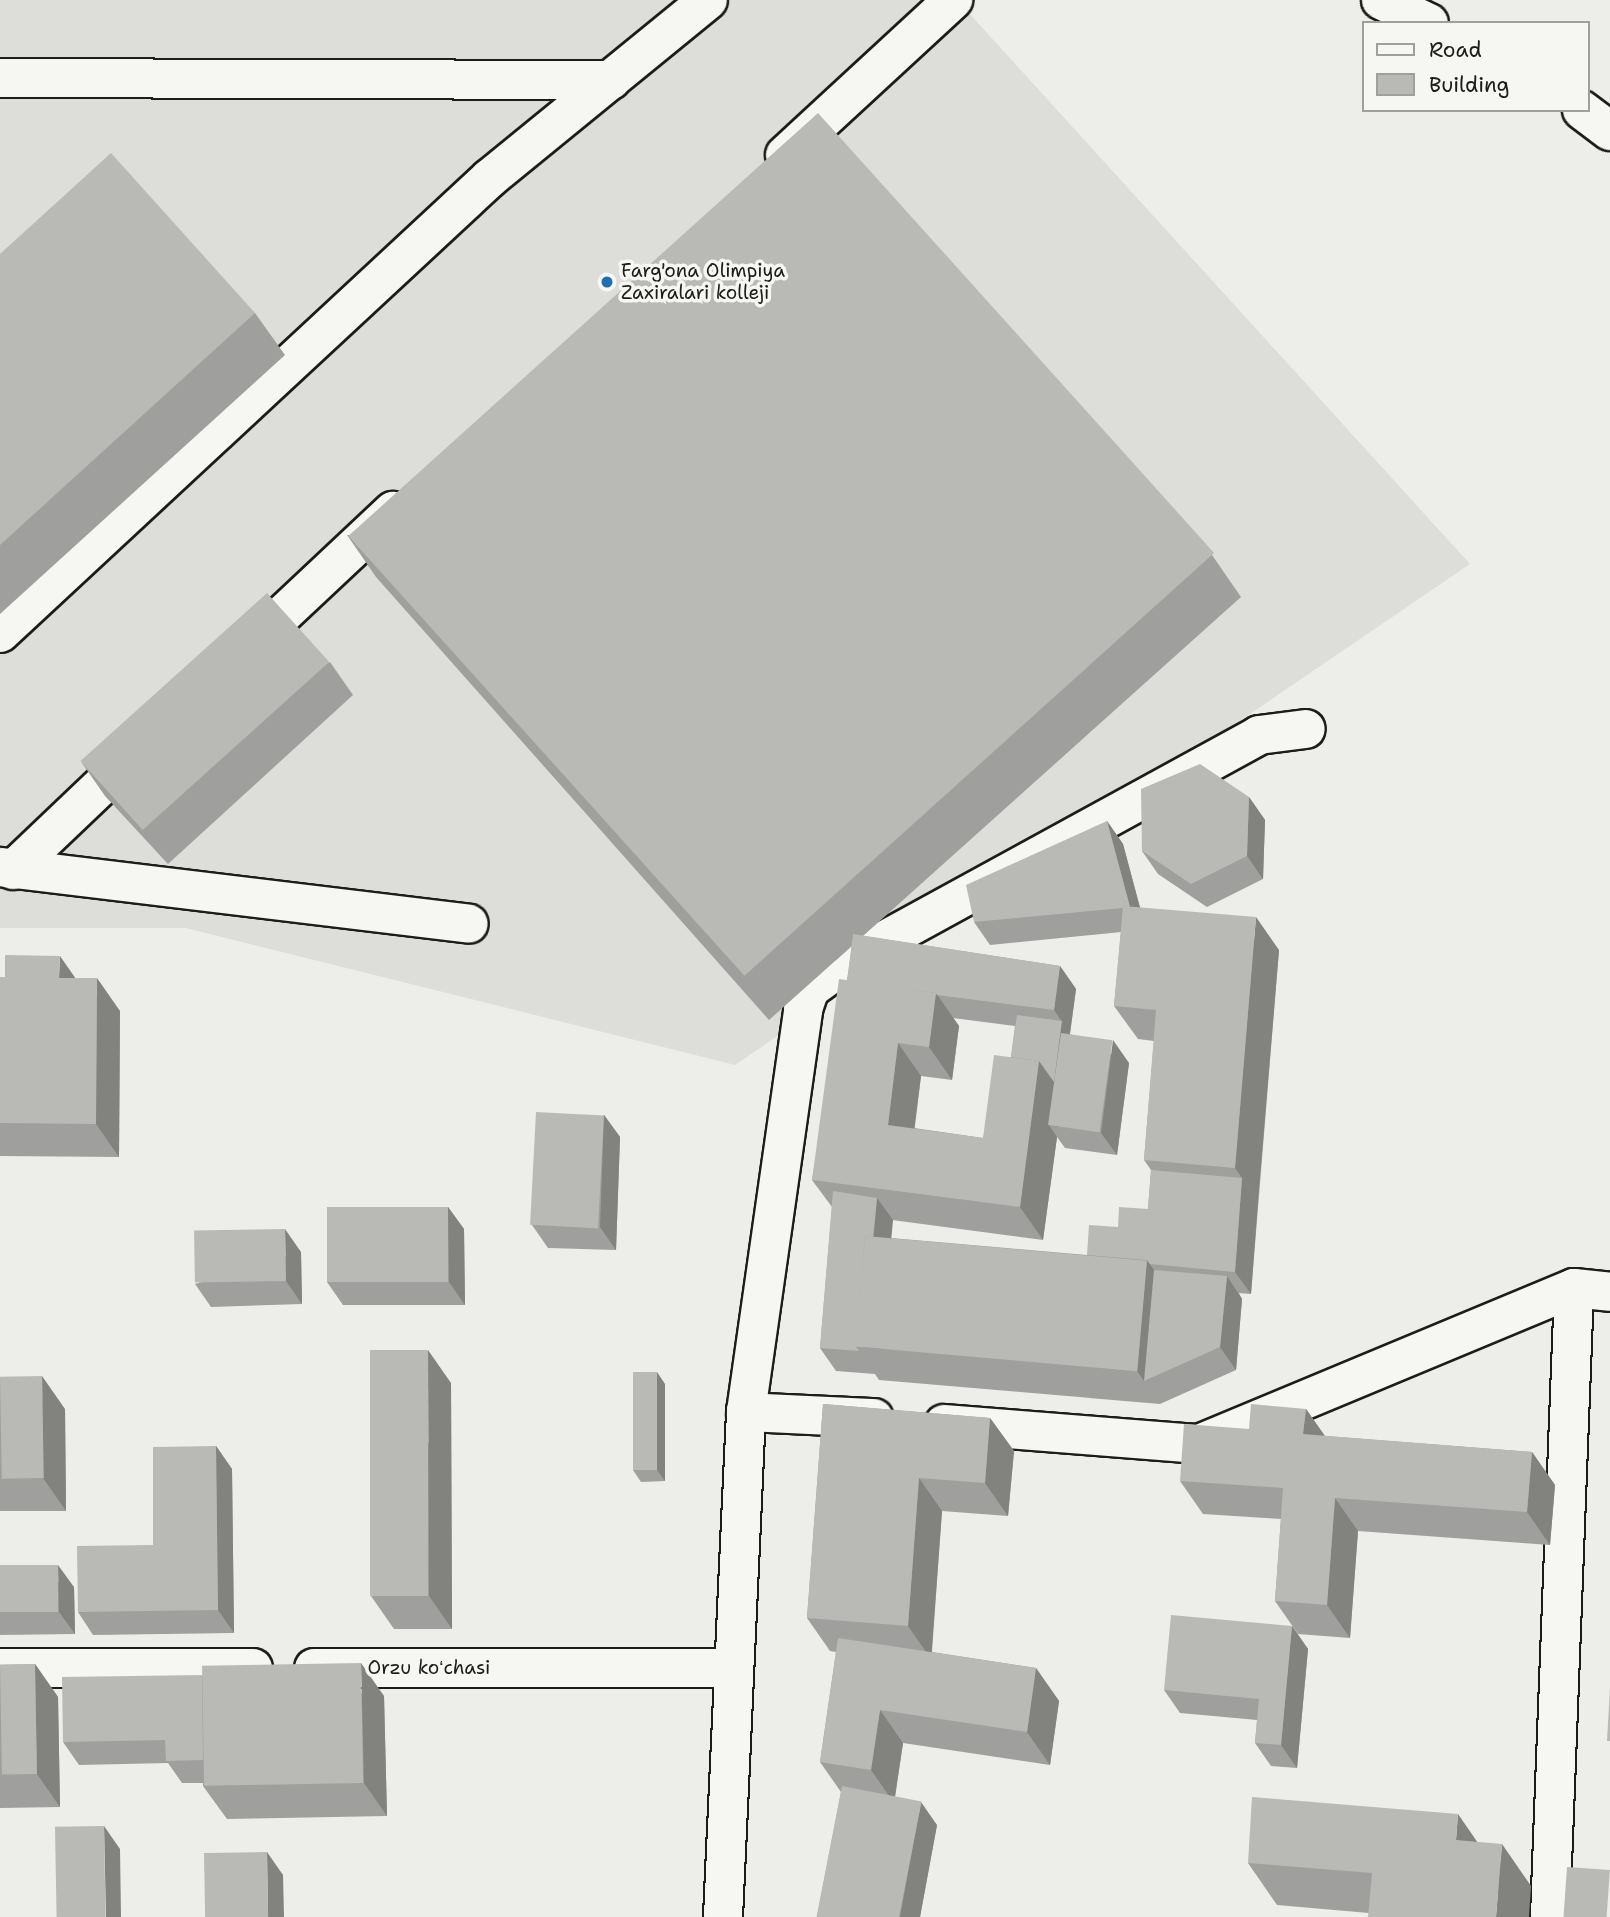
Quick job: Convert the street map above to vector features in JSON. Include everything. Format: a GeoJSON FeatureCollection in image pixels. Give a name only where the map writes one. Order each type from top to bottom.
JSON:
{"type":"FeatureCollection","features":[{"type":"Feature","properties":{"kind":"main road"},"geometry":{"type":"LineString","coordinates":[[0,633],[490,177],[708,0]]}},
{"type":"Feature","properties":{"kind":"main road"},"geometry":{"type":"LineString","coordinates":[[762,175],[953,0]]}},
{"type":"Feature","properties":{"kind":"main road"},"geometry":{"type":"LineString","coordinates":[[1381,0],[1425,21]]}},
{"type":"Feature","properties":{"kind":"main road"},"geometry":{"type":"LineString","coordinates":[[0,78],[611,80]]}},
{"type":"Feature","properties":{"kind":"main road"},"geometry":{"type":"LineString","coordinates":[[1586,112],[1610,131]]}},
{"type":"Feature","properties":{"kind":"main road"},"geometry":{"type":"LineString","coordinates":[[222,672],[424,484]]}},
{"type":"Feature","properties":{"kind":"main road"},"geometry":{"type":"LineString","coordinates":[[6,869],[162,728]]}},
{"type":"Feature","properties":{"kind":"main road"},"geometry":{"type":"LineString","coordinates":[[723,1917],[732,1668],[746,1412],[803,1009],[810,989],[856,956],[1259,735],[1306,729]]}},
{"type":"Feature","properties":{"kind":"main road"},"geometry":{"type":"LineString","coordinates":[[6,869],[468,924]]}},
{"type":"Feature","properties":{"kind":"main road"},"geometry":{"type":"LineString","coordinates":[[746,1412],[1199,1444],[1592,1290],[1550,1917]]}},
{"type":"Feature","properties":{"kind":"main road","name":"Orzu koʻchasi"},"geometry":{"type":"LineString","coordinates":[[0,1668],[732,1668]]}},
{"type":"Feature","properties":{"kind":"shaded area","name":"Farg'ona Olimpiya Zaxiralari kolleji"},"geometry":{"type":"Polygon","coordinates":[[[0,0],[957,0],[1470,564],[735,1065],[186,928],[0,928],[0,0]]]}},
{"type":"Feature","properties":{"kind":"building"},"geometry":{"type":"Polygon","coordinates":[[[818,113],[1214,553],[744,976],[348,536],[818,113]]]}},
{"type":"Feature","properties":{"kind":"building"},"geometry":{"type":"Polygon","coordinates":[[[111,153],[255,313],[0,545],[0,254],[111,153]]]}},
{"type":"Feature","properties":{"kind":"building"},"geometry":{"type":"Polygon","coordinates":[[[267,593],[329,662],[143,830],[80,761],[267,593]]]}},
{"type":"Feature","properties":{"kind":"building"},"geometry":{"type":"Polygon","coordinates":[[[1200,764],[1249,797],[1247,856],[1191,884],[1142,851],[1141,789],[1200,764]]]}},
{"type":"Feature","properties":{"kind":"building"},"geometry":{"type":"Polygon","coordinates":[[[1107,821],[1130,907],[974,922],[966,885],[1107,821]]]}},
{"type":"Feature","properties":{"kind":"building"},"geometry":{"type":"Polygon","coordinates":[[[1123,906],[1256,917],[1235,1168],[1144,1160],[1156,1010],[1114,1006],[1123,906]]]}},
{"type":"Feature","properties":{"kind":"building"},"geometry":{"type":"Polygon","coordinates":[[[853,934],[1060,966],[1054,1010],[847,981],[853,934]]]}},
{"type":"Feature","properties":{"kind":"building"},"geometry":{"type":"Polygon","coordinates":[[[5,955],[60,956],[59,978],[97,978],[96,1124],[0,1123],[0,977],[5,977],[5,955]]]}},
{"type":"Feature","properties":{"kind":"building"},"geometry":{"type":"Polygon","coordinates":[[[839,979],[936,993],[929,1047],[898,1043],[888,1125],[983,1138],[994,1055],[1039,1061],[1020,1207],[812,1180],[839,979]]]}},
{"type":"Feature","properties":{"kind":"building"},"geometry":{"type":"Polygon","coordinates":[[[1017,1015],[1062,1021],[1054,1082],[1039,1061],[1011,1057],[1017,1015]]]}},
{"type":"Feature","properties":{"kind":"building"},"geometry":{"type":"Polygon","coordinates":[[[1061,1033],[1112,1040],[1100,1132],[1048,1125],[1061,1033]]]}},
{"type":"Feature","properties":{"kind":"building"},"geometry":{"type":"Polygon","coordinates":[[[536,1112],[604,1116],[598,1228],[530,1225],[536,1112]]]}},
{"type":"Feature","properties":{"kind":"building"},"geometry":{"type":"Polygon","coordinates":[[[1151,1170],[1242,1178],[1235,1272],[1087,1255],[1089,1225],[1118,1227],[1119,1207],[1148,1209],[1151,1170]]]}},
{"type":"Feature","properties":{"kind":"building"},"geometry":{"type":"Polygon","coordinates":[[[833,1191],[877,1198],[873,1237],[865,1236],[856,1347],[859,1351],[820,1348],[833,1191]]]}},
{"type":"Feature","properties":{"kind":"building"},"geometry":{"type":"Polygon","coordinates":[[[327,1207],[448,1207],[448,1282],[327,1282],[327,1207]]]}},
{"type":"Feature","properties":{"kind":"building"},"geometry":{"type":"Polygon","coordinates":[[[285,1229],[286,1281],[195,1283],[194,1231],[285,1229]]]}},
{"type":"Feature","properties":{"kind":"building"},"geometry":{"type":"Polygon","coordinates":[[[865,1236],[1147,1261],[1137,1371],[855,1347],[865,1236]]]}},
{"type":"Feature","properties":{"kind":"building"},"geometry":{"type":"Polygon","coordinates":[[[1154,1270],[1227,1276],[1220,1347],[1144,1381],[1154,1270]]]}},
{"type":"Feature","properties":{"kind":"building"},"geometry":{"type":"Polygon","coordinates":[[[370,1350],[428,1350],[428,1596],[370,1596],[370,1350]]]}},
{"type":"Feature","properties":{"kind":"building"},"geometry":{"type":"Polygon","coordinates":[[[633,1372],[657,1372],[657,1470],[633,1470],[633,1372]]]}},
{"type":"Feature","properties":{"kind":"building"},"geometry":{"type":"Polygon","coordinates":[[[42,1376],[44,1478],[2,1479],[0,1377],[42,1376]]]}},
{"type":"Feature","properties":{"kind":"building"},"geometry":{"type":"Polygon","coordinates":[[[823,1404],[990,1418],[985,1483],[919,1478],[908,1626],[807,1618],[823,1404]]]}},
{"type":"Feature","properties":{"kind":"building"},"geometry":{"type":"Polygon","coordinates":[[[1251,1404],[1306,1409],[1303,1434],[1532,1452],[1527,1512],[1335,1498],[1327,1605],[1275,1601],[1283,1488],[1180,1481],[1184,1424],[1249,1429],[1251,1404]]]}},
{"type":"Feature","properties":{"kind":"building"},"geometry":{"type":"Polygon","coordinates":[[[216,1446],[218,1610],[78,1612],[77,1546],[153,1545],[153,1447],[216,1446]]]}},
{"type":"Feature","properties":{"kind":"building"},"geometry":{"type":"Polygon","coordinates":[[[0,1565],[58,1565],[58,1612],[0,1612],[0,1565]]]}},
{"type":"Feature","properties":{"kind":"building"},"geometry":{"type":"Polygon","coordinates":[[[1171,1615],[1292,1626],[1281,1745],[1255,1743],[1259,1699],[1164,1690],[1171,1615]]]}},
{"type":"Feature","properties":{"kind":"building"},"geometry":{"type":"Polygon","coordinates":[[[838,1638],[1036,1668],[1027,1732],[880,1710],[871,1770],[820,1762],[838,1638]]]}},
{"type":"Feature","properties":{"kind":"building"},"geometry":{"type":"Polygon","coordinates":[[[361,1663],[363,1783],[204,1786],[202,1666],[361,1663]]]}},
{"type":"Feature","properties":{"kind":"building"},"geometry":{"type":"Polygon","coordinates":[[[35,1664],[37,1774],[2,1775],[0,1665],[35,1664]]]}},
{"type":"Feature","properties":{"kind":"building"},"geometry":{"type":"Polygon","coordinates":[[[202,1675],[203,1760],[166,1761],[165,1740],[63,1742],[62,1677],[202,1675]]]}},
{"type":"Feature","properties":{"kind":"building"},"geometry":{"type":"Polygon","coordinates":[[[1610,1688],[1610,1741],[1607,1741],[1610,1688]]]}},
{"type":"Feature","properties":{"kind":"building"},"geometry":{"type":"Polygon","coordinates":[[[842,1786],[922,1801],[899,1917],[817,1917],[842,1786]]]}},
{"type":"Feature","properties":{"kind":"building"},"geometry":{"type":"Polygon","coordinates":[[[1252,1797],[1458,1814],[1456,1840],[1502,1844],[1496,1917],[1368,1917],[1372,1873],[1248,1863],[1252,1797]]]}},
{"type":"Feature","properties":{"kind":"building"},"geometry":{"type":"Polygon","coordinates":[[[104,1826],[106,1917],[57,1917],[55,1827],[104,1826]]]}},
{"type":"Feature","properties":{"kind":"building"},"geometry":{"type":"Polygon","coordinates":[[[267,1852],[268,1917],[205,1917],[204,1853],[267,1852]]]}},
{"type":"Feature","properties":{"kind":"building"},"geometry":{"type":"Polygon","coordinates":[[[1567,1867],[1610,1870],[1607,1917],[1564,1917],[1567,1867]]]}},
{"type":"Feature","properties":{"kind":"place","name":"Farg'ona Olimpiya Zaxiralari kolleji"},"geometry":{"type":"Point","coordinates":[607,282]}}]}
